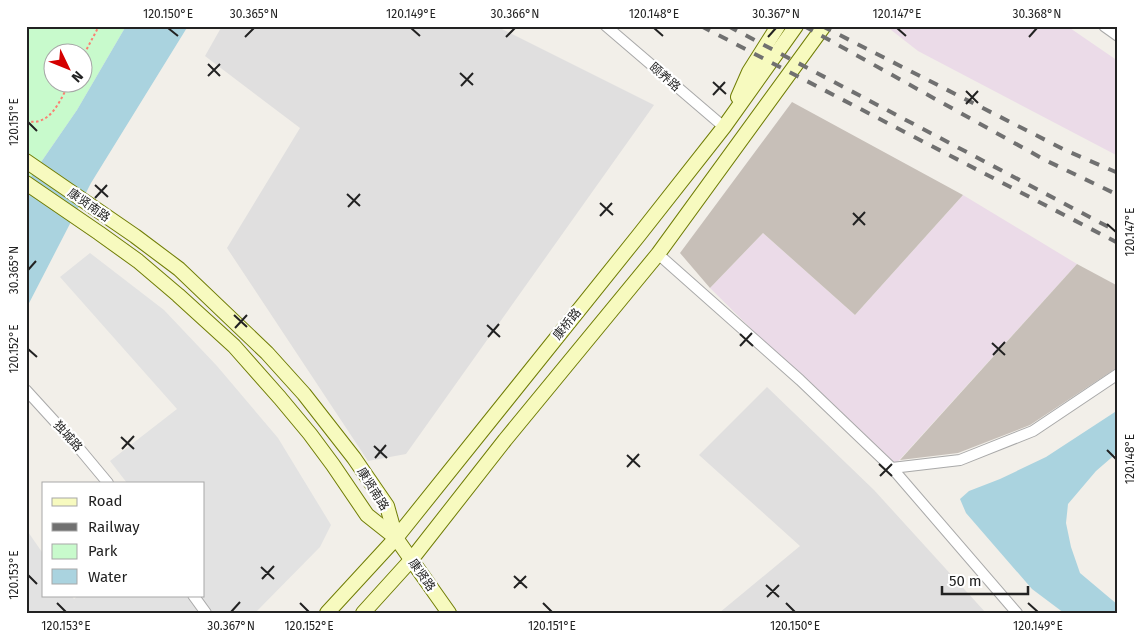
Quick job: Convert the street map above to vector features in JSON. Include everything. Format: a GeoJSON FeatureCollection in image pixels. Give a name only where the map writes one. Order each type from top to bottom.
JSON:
{"type":"FeatureCollection","features":[{"type":"Feature","properties":{"kind":"main road"},"geometry":{"type":"LineString","coordinates":[[724,127],[749,72],[778,26]]}},
{"type":"Feature","properties":{"kind":"main road","name":"康桥路"},"geometry":{"type":"LineString","coordinates":[[327,613],[396,538],[724,127],[796,26]]}},
{"type":"Feature","properties":{"kind":"main road","name":"康桥路"},"geometry":{"type":"LineString","coordinates":[[363,613],[411,560],[505,440],[658,254],[824,26]]}},
{"type":"Feature","properties":{"kind":"main road","name":"康贤南路"},"geometry":{"type":"LineString","coordinates":[[26,161],[166,259],[268,353],[319,412],[354,458],[386,506],[396,538]]}},
{"type":"Feature","properties":{"kind":"main road","name":"康贤南路"},"geometry":{"type":"LineString","coordinates":[[26,183],[99,233],[154,274],[212,325],[248,361],[310,434],[367,516],[396,538]]}},
{"type":"Feature","properties":{"kind":"main road","name":"康贤路"},"geometry":{"type":"LineString","coordinates":[[396,538],[449,613]]}},
{"type":"Feature","properties":{"kind":"street","name":"颐养路"},"geometry":{"type":"LineString","coordinates":[[606,26],[724,127]]}},
{"type":"Feature","properties":{"kind":"street"},"geometry":{"type":"LineString","coordinates":[[1104,26],[1118,36]]}},
{"type":"Feature","properties":{"kind":"street"},"geometry":{"type":"LineString","coordinates":[[658,254],[800,380],[892,468],[1017,613]]}},
{"type":"Feature","properties":{"kind":"street"},"geometry":{"type":"LineString","coordinates":[[892,468],[960,460],[1033,431],[1118,374]]}},
{"type":"Feature","properties":{"kind":"street","name":"独城路"},"geometry":{"type":"LineString","coordinates":[[26,390],[78,446],[107,482]]}},
{"type":"Feature","properties":{"kind":"street"},"geometry":{"type":"LineString","coordinates":[[194,596],[206,613]]}},
{"type":"Feature","properties":{"kind":"path"},"geometry":{"type":"LineString","coordinates":[[90,42],[99,26]]}},
{"type":"Feature","properties":{"kind":"path"},"geometry":{"type":"LineString","coordinates":[[26,121],[33,123],[53,114],[65,92]]}},
{"type":"Feature","properties":{"kind":"shaded area"},"geometry":{"type":"Polygon","coordinates":[[[222,26],[496,26],[654,105],[406,454],[368,461],[227,248],[300,128],[205,56],[222,26]]]}},
{"type":"Feature","properties":{"kind":"shaded area"},"geometry":{"type":"Polygon","coordinates":[[[886,26],[1067,26],[1118,61],[1118,156],[918,51],[886,26]]]}},
{"type":"Feature","properties":{"kind":"shaded area"},"geometry":{"type":"Polygon","coordinates":[[[963,195],[1077,264],[892,468],[710,288],[763,233],[855,315],[963,195]]]}},
{"type":"Feature","properties":{"kind":"shaded area"},"geometry":{"type":"Polygon","coordinates":[[[90,253],[164,310],[217,366],[278,438],[331,525],[320,547],[255,613],[26,613],[26,529],[42,552],[42,596],[72,596],[74,599],[78,596],[205,596],[205,482],[126,482],[110,461],[177,409],[60,277],[90,253]]]}},
{"type":"Feature","properties":{"kind":"shaded area"},"geometry":{"type":"Polygon","coordinates":[[[767,387],[874,490],[986,613],[719,613],[800,546],[699,455],[767,387]]]}},
{"type":"Feature","properties":{"kind":"green space"},"geometry":{"type":"Polygon","coordinates":[[[26,26],[126,26],[92,84],[92,42],[42,42],[42,92],[88,92],[26,184],[26,26]]]}},
{"type":"Feature","properties":{"kind":"water"},"geometry":{"type":"Polygon","coordinates":[[[126,26],[188,26],[91,183],[26,309],[26,184],[88,92],[92,92],[92,84],[126,26]]]}},
{"type":"Feature","properties":{"kind":"water"},"geometry":{"type":"Polygon","coordinates":[[[1118,410],[1118,452],[1096,471],[1068,504],[1066,523],[1071,547],[1080,573],[1118,605],[1118,613],[1064,613],[1032,589],[966,513],[960,499],[969,491],[1000,479],[1046,457],[1118,410]]]}},
{"type":"Feature","properties":{"kind":"building"},"geometry":{"type":"Polygon","coordinates":[[[792,102],[963,195],[855,315],[763,233],[710,288],[680,253],[792,102]]]}},
{"type":"Feature","properties":{"kind":"building"},"geometry":{"type":"Polygon","coordinates":[[[1077,264],[1118,286],[1118,367],[1030,425],[958,453],[900,460],[1077,264]]]}},
{"type":"Feature","properties":{"kind":"railway"},"geometry":{"type":"LineString","coordinates":[[701,26],[1118,243]]}},
{"type":"Feature","properties":{"kind":"railway"},"geometry":{"type":"LineString","coordinates":[[728,26],[1118,232]]}},
{"type":"Feature","properties":{"kind":"railway"},"geometry":{"type":"LineString","coordinates":[[804,26],[1045,160],[1118,195]]}},
{"type":"Feature","properties":{"kind":"railway"},"geometry":{"type":"LineString","coordinates":[[822,26],[1065,150],[1118,173]]}}]}
